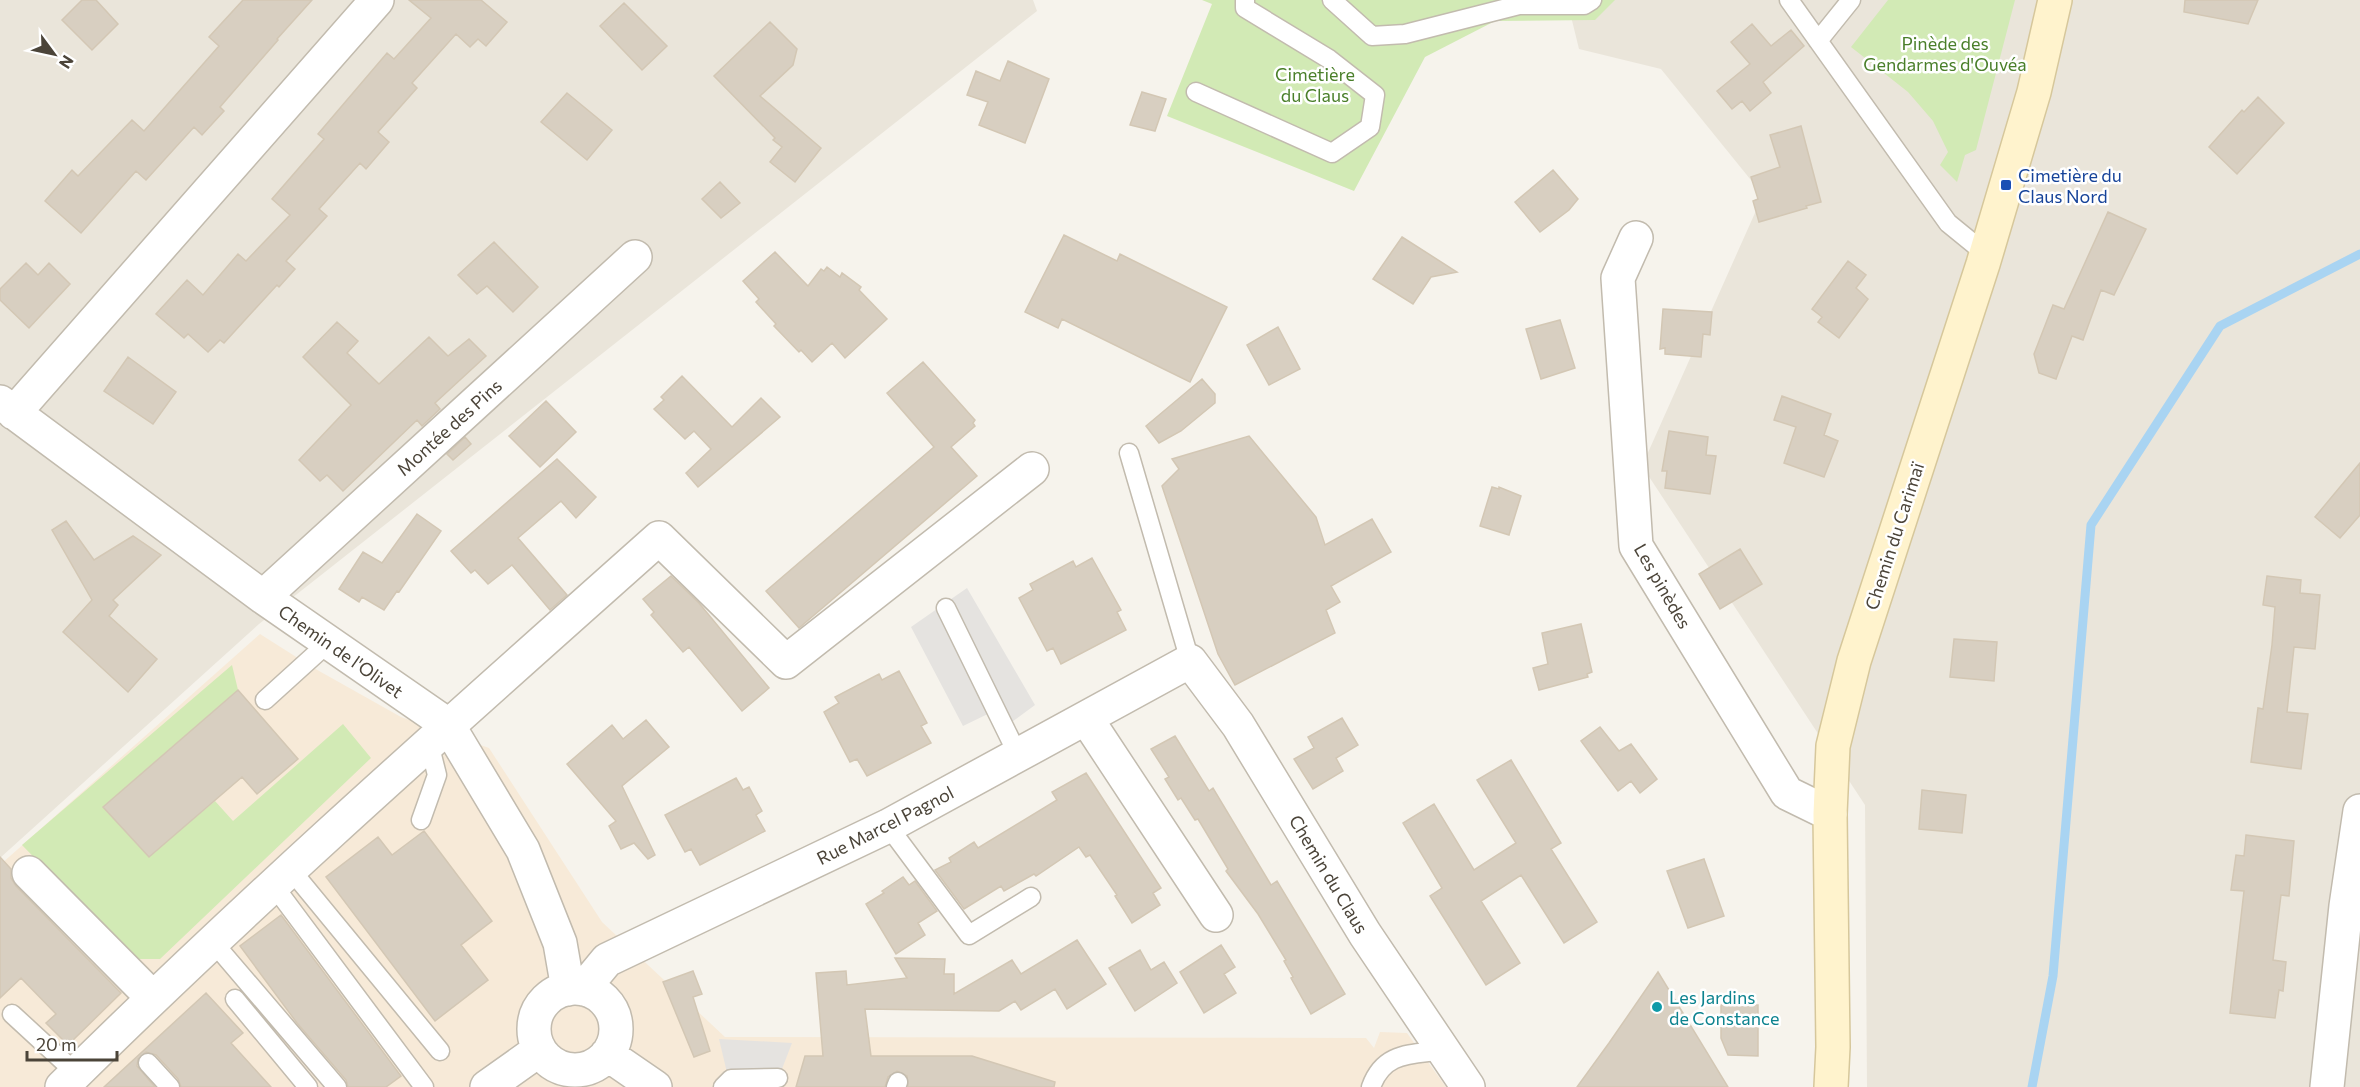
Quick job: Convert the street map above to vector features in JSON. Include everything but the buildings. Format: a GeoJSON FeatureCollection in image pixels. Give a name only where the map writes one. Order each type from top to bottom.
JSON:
{"type":"FeatureCollection","features":[{"type":"Feature","properties":{"kind":"main road","name":"Chemin du Carimaï"},"geometry":{"type":"LineString","coordinates":[[1831,1087],[1833,1047],[1830,814],[1833,746],[1854,661],[1986,254],[2034,92],[2055,0]]}},
{"type":"Feature","properties":{"kind":"street"},"geometry":{"type":"LineString","coordinates":[[7,408],[377,0]]}},
{"type":"Feature","properties":{"kind":"street","name":"Les pinèdes"},"geometry":{"type":"LineString","coordinates":[[1636,237],[1618,278],[1636,546],[1787,794],[1830,814]]}},
{"type":"Feature","properties":{"kind":"street","name":"Montée des Pins"},"geometry":{"type":"LineString","coordinates":[[263,597],[635,257]]}},
{"type":"Feature","properties":{"kind":"street","name":"Chemin de l'Olivet"},"geometry":{"type":"LineString","coordinates":[[7,408],[263,597],[329,642],[439,734],[522,850],[560,943],[575,989]]}},
{"type":"Feature","properties":{"kind":"street"},"geometry":{"type":"LineString","coordinates":[[69,1080],[153,998],[439,734],[658,538],[786,662],[1032,469]]}},
{"type":"Feature","properties":{"kind":"street","name":"Rue Marcel Pagnol"},"geometry":{"type":"LineString","coordinates":[[575,989],[607,960],[888,826],[1190,661]]}},
{"type":"Feature","properties":{"kind":"street","name":"Chemin du Claus"},"geometry":{"type":"LineString","coordinates":[[1190,661],[1238,725],[1365,934],[1468,1087]]}},
{"type":"Feature","properties":{"kind":"street"},"geometry":{"type":"LineString","coordinates":[[1086,718],[1216,915]]}},
{"type":"Feature","properties":{"kind":"street"},"geometry":{"type":"LineString","coordinates":[[2327,1087],[2353,907],[2360,811]]}},
{"type":"Feature","properties":{"kind":"street"},"geometry":{"type":"LineString","coordinates":[[29,873],[153,998]]}},
{"type":"Feature","properties":{"kind":"street"},"geometry":{"type":"LineString","coordinates":[[575,989],[596,994],[606,1003],[613,1015],[616,1028],[614,1042],[608,1054],[598,1064],[585,1069],[572,1070],[559,1067],[539,1050],[534,1038],[534,1025],[537,1012],[555,993],[575,989]]}},
{"type":"Feature","properties":{"kind":"street"},"geometry":{"type":"LineString","coordinates":[[487,1087],[539,1050]]}},
{"type":"Feature","properties":{"kind":"street"},"geometry":{"type":"LineString","coordinates":[[608,1054],[652,1086]]}},
{"type":"Feature","properties":{"kind":"lane"},"geometry":{"type":"LineString","coordinates":[[1196,92],[1332,153],[1370,127],[1374,95],[1329,59],[1245,8],[1245,0]]}},
{"type":"Feature","properties":{"kind":"lane"},"geometry":{"type":"LineString","coordinates":[[1332,0],[1372,36],[1405,34],[1519,5],[1584,5],[1592,0]]}},
{"type":"Feature","properties":{"kind":"lane"},"geometry":{"type":"LineString","coordinates":[[1789,0],[1948,223],[1986,254]]}},
{"type":"Feature","properties":{"kind":"lane"},"geometry":{"type":"LineString","coordinates":[[1818,41],[1851,0]]}},
{"type":"Feature","properties":{"kind":"lane"},"geometry":{"type":"LineString","coordinates":[[1129,453],[1190,661]]}},
{"type":"Feature","properties":{"kind":"lane"},"geometry":{"type":"LineString","coordinates":[[946,608],[1018,755]]}},
{"type":"Feature","properties":{"kind":"lane"},"geometry":{"type":"LineString","coordinates":[[265,700],[329,642]]}},
{"type":"Feature","properties":{"kind":"lane"},"geometry":{"type":"LineString","coordinates":[[421,820],[437,776],[439,734]]}},
{"type":"Feature","properties":{"kind":"lane"},"geometry":{"type":"LineString","coordinates":[[888,826],[969,935],[1031,897]]}},
{"type":"Feature","properties":{"kind":"lane"},"geometry":{"type":"LineString","coordinates":[[283,878],[440,1051]]}},
{"type":"Feature","properties":{"kind":"lane"},"geometry":{"type":"LineString","coordinates":[[283,878],[423,1087]]}},
{"type":"Feature","properties":{"kind":"lane"},"geometry":{"type":"LineString","coordinates":[[213,942],[337,1087]]}},
{"type":"Feature","properties":{"kind":"lane"},"geometry":{"type":"LineString","coordinates":[[235,999],[308,1087]]}},
{"type":"Feature","properties":{"kind":"lane"},"geometry":{"type":"LineString","coordinates":[[12,1014],[69,1080]]}},
{"type":"Feature","properties":{"kind":"lane"},"geometry":{"type":"LineString","coordinates":[[1371,1087],[1377,1072],[1396,1057],[1444,1050]]}},
{"type":"Feature","properties":{"kind":"lane"},"geometry":{"type":"LineString","coordinates":[[148,1063],[170,1087]]}},
{"type":"Feature","properties":{"kind":"lane"},"geometry":{"type":"LineString","coordinates":[[723,1087],[730,1079],[778,1078]]}},
{"type":"Feature","properties":{"kind":"shaded area"},"geometry":{"type":"Polygon","coordinates":[[[0,0],[1033,0],[1037,11],[259,624],[0,858],[0,0]]]}},
{"type":"Feature","properties":{"kind":"shaded area"},"geometry":{"type":"Polygon","coordinates":[[[1567,0],[2360,0],[2360,1087],[1867,1087],[1865,805],[1642,466],[1763,195],[1661,69],[1579,49],[1567,0]]]}},
{"type":"Feature","properties":{"kind":"shaded area"},"geometry":{"type":"Polygon","coordinates":[[[967,588],[1035,705],[1005,727],[996,710],[963,726],[911,627],[967,588]]]}},
{"type":"Feature","properties":{"kind":"shaded area"},"geometry":{"type":"Polygon","coordinates":[[[260,634],[312,667],[401,717],[489,748],[602,922],[725,1037],[1366,1038],[1374,1048],[1380,1032],[1407,1033],[1446,1087],[0,1087],[0,865],[260,634]]]}},
{"type":"Feature","properties":{"kind":"shaded area"},"geometry":{"type":"Polygon","coordinates":[[[719,1039],[792,1043],[775,1087],[729,1081],[719,1039]]]}},
{"type":"Feature","properties":{"kind":"green space","name":"Cimetière du Claus"},"geometry":{"type":"Polygon","coordinates":[[[1202,0],[1615,0],[1595,20],[1495,21],[1425,57],[1354,191],[1167,116],[1212,4],[1202,0]]]}},
{"type":"Feature","properties":{"kind":"green space","name":"Pinède des Gendarmes d'Ouvéa"},"geometry":{"type":"Polygon","coordinates":[[[1888,0],[2015,0],[1976,150],[1965,155],[1957,182],[1940,165],[1948,152],[1933,121],[1908,92],[1851,47],[1888,0]]]}},
{"type":"Feature","properties":{"kind":"green space"},"geometry":{"type":"Polygon","coordinates":[[[232,665],[238,690],[103,807],[149,856],[215,801],[233,821],[343,724],[371,758],[160,959],[133,959],[22,845],[232,665]]]}},
{"type":"Feature","properties":{"kind":"waterway"},"geometry":{"type":"LineString","coordinates":[[2032,1087],[2053,976],[2091,525],[2220,326],[2360,254]]}},
{"type":"Feature","properties":{"kind":"place","name":"Cimetière du Claus Nord"},"geometry":{"type":"Point","coordinates":[2006,185]}},
{"type":"Feature","properties":{"kind":"place","name":"Les Jardins de Constance"},"geometry":{"type":"Point","coordinates":[1657,1007]}}]}
